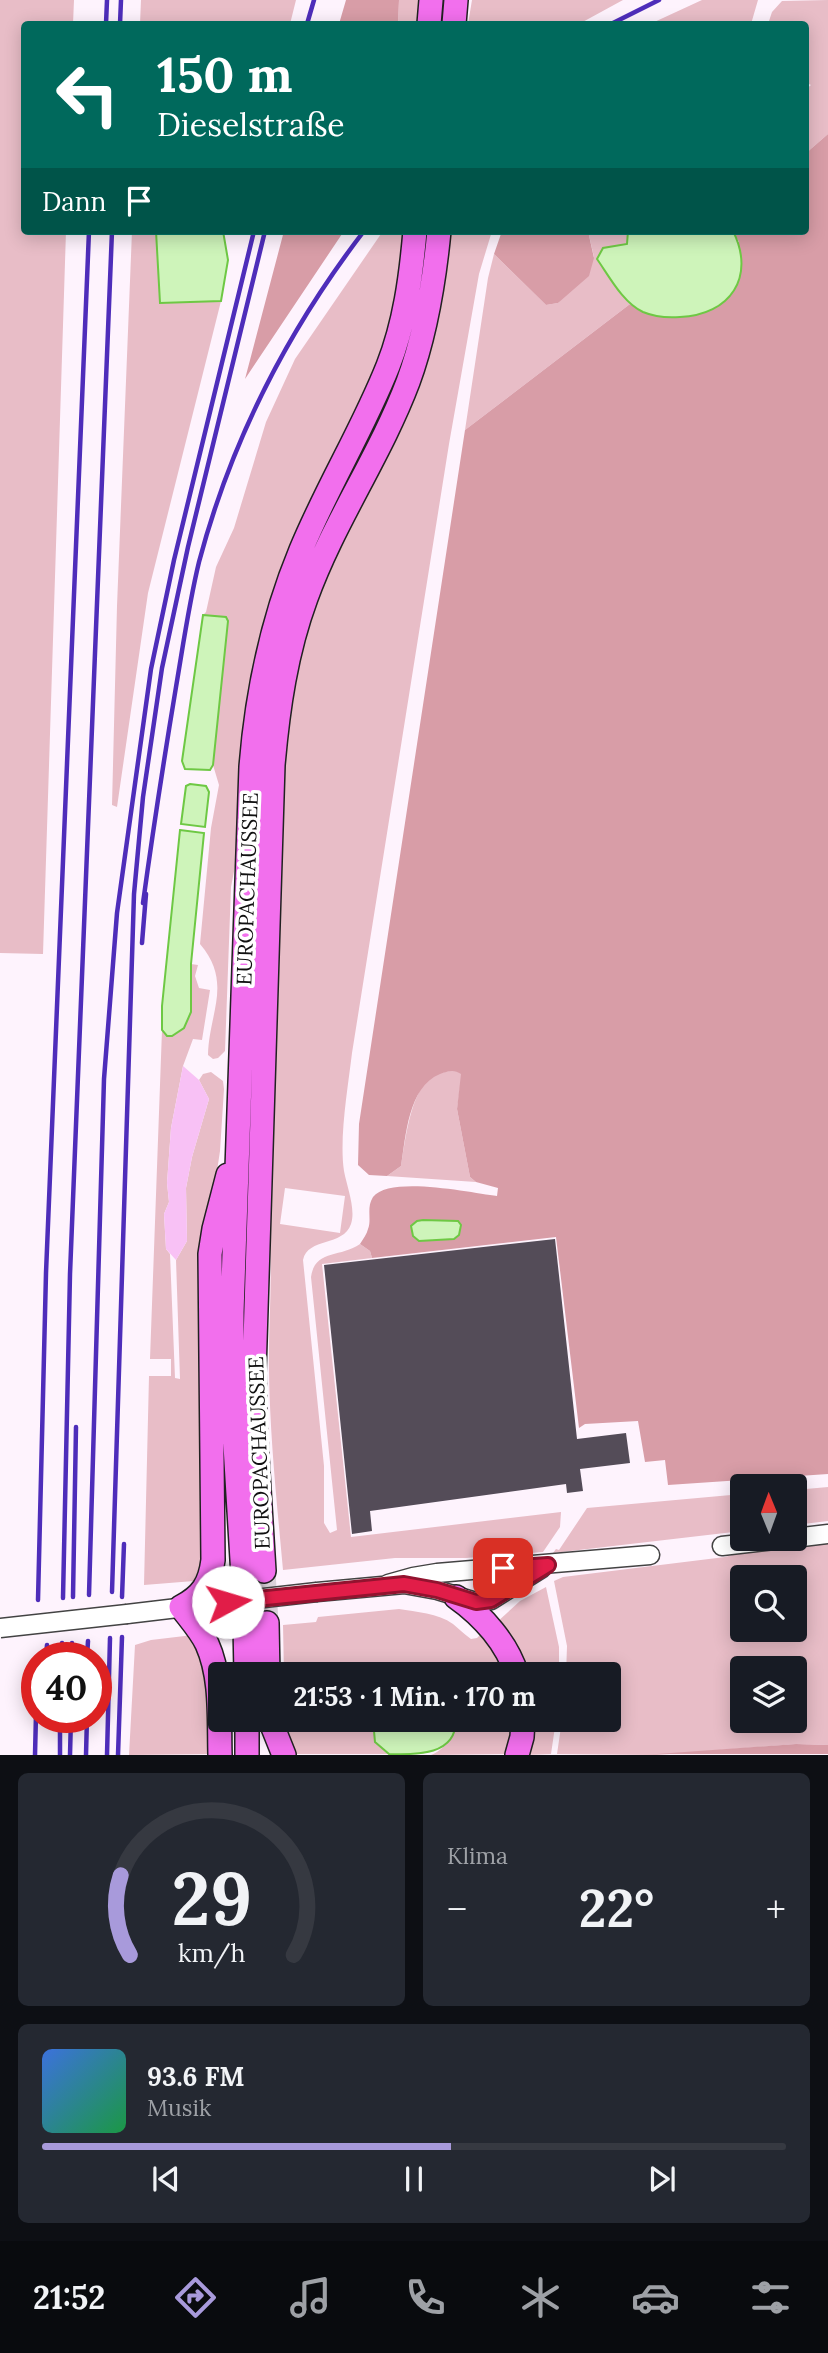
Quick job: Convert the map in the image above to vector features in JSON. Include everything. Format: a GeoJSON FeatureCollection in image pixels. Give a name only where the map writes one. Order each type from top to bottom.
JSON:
{"type":"FeatureCollection","features":[{"type":"Feature","properties":{"kind":"main road"},"geometry":{"type":"LineString","coordinates":[[429,21],[431,0]]}},
{"type":"Feature","properties":{"kind":"main road"},"geometry":{"type":"LineString","coordinates":[[454,21],[456,0]]}},
{"type":"Feature","properties":{"kind":"main road","name":"EUROPACHAUSSEE"},"geometry":{"type":"LineString","coordinates":[[415,235],[407,298],[389,365],[301,549],[273,630],[260,684],[251,767],[232,1312],[232,1395],[254,1574],[255,1301],[273,765],[280,694],[293,637],[319,563],[392,418],[419,349],[431,296],[439,235]]}},
{"type":"Feature","properties":{"kind":"main road"},"geometry":{"type":"LineString","coordinates":[[220,1755],[214,1662],[206,1642],[181,1607],[195,1600],[203,1592],[212,1572],[210,1254],[240,1130]]}},
{"type":"Feature","properties":{"kind":"main road"},"geometry":{"type":"LineString","coordinates":[[456,1597],[485,1621],[504,1647],[511,1662]]}},
{"type":"Feature","properties":{"kind":"main road"},"geometry":{"type":"LineString","coordinates":[[249,1662],[256,1624],[265,1662]]}},
{"type":"Feature","properties":{"kind":"main road"},"geometry":{"type":"LineString","coordinates":[[247,1732],[247,1755]]}},
{"type":"Feature","properties":{"kind":"main road"},"geometry":{"type":"LineString","coordinates":[[270,1732],[270,1755]]}},
{"type":"Feature","properties":{"kind":"main road"},"geometry":{"type":"LineString","coordinates":[[275,1732],[284,1755]]}},
{"type":"Feature","properties":{"kind":"main road"},"geometry":{"type":"LineString","coordinates":[[517,1755],[522,1732]]}},
{"type":"Feature","properties":{"kind":"street"},"geometry":{"type":"LineString","coordinates":[[807,1536],[828,1534]]}},
{"type":"Feature","properties":{"kind":"street"},"geometry":{"type":"LineString","coordinates":[[722,1546],[730,1545]]}},
{"type":"Feature","properties":{"kind":"street"},"geometry":{"type":"LineString","coordinates":[[0,1628],[388,1584],[437,1573],[650,1555]]}},
{"type":"Feature","properties":{"kind":"street"},"geometry":{"type":"LineString","coordinates":[[388,1584],[419,1586],[476,1602],[491,1600],[548,1565]]}},
{"type":"Feature","properties":{"kind":"shaded area"},"geometry":{"type":"Polygon","coordinates":[[[0,0],[74,0],[73,21],[21,21],[21,235],[66,235],[43,954],[0,953],[0,0]]]}},
{"type":"Feature","properties":{"kind":"shaded area"},"geometry":{"type":"Polygon","coordinates":[[[141,0],[296,0],[291,21],[140,21],[141,0]]]}},
{"type":"Feature","properties":{"kind":"shaded area"},"geometry":{"type":"Polygon","coordinates":[[[346,0],[399,0],[398,21],[340,21],[346,0]]]}},
{"type":"Feature","properties":{"kind":"shaded area"},"geometry":{"type":"Polygon","coordinates":[[[399,0],[419,0],[418,21],[398,21],[399,0]]]}},
{"type":"Feature","properties":{"kind":"shaded area"},"geometry":{"type":"Polygon","coordinates":[[[472,0],[623,0],[584,21],[468,21],[472,0]]]}},
{"type":"Feature","properties":{"kind":"shaded area"},"geometry":{"type":"Polygon","coordinates":[[[702,0],[758,0],[752,21],[656,21],[702,0]]]}},
{"type":"Feature","properties":{"kind":"shaded area"},"geometry":{"type":"Polygon","coordinates":[[[828,0],[828,134],[809,151],[809,21],[769,21],[772,12],[782,1],[828,0]]]}},
{"type":"Feature","properties":{"kind":"shaded area"},"geometry":{"type":"Polygon","coordinates":[[[828,134],[828,1474],[730,1474],[730,1481],[668,1485],[665,1460],[645,1462],[638,1421],[585,1424],[579,1428],[556,1237],[372,1258],[370,1251],[360,1244],[367,1233],[371,1201],[382,1191],[413,1186],[497,1196],[498,1188],[476,1182],[470,1177],[457,1109],[461,1074],[451,1071],[440,1074],[429,1080],[421,1090],[410,1114],[401,1166],[387,1176],[369,1175],[358,1165],[359,1124],[465,430],[630,304],[642,312],[739,242],[735,235],[809,235],[809,151],[828,134]]]}},
{"type":"Feature","properties":{"kind":"shaded area"},"geometry":{"type":"Polygon","coordinates":[[[132,235],[156,235],[160,303],[221,301],[148,593],[117,807],[112,805],[132,235]]]}},
{"type":"Feature","properties":{"kind":"shaded area"},"geometry":{"type":"Polygon","coordinates":[[[156,235],[224,235],[228,260],[221,301],[160,303],[156,235]]]}},
{"type":"Feature","properties":{"kind":"shaded area"},"geometry":{"type":"Polygon","coordinates":[[[283,235],[341,235],[245,379],[283,235]]]}},
{"type":"Feature","properties":{"kind":"shaded area"},"geometry":{"type":"Polygon","coordinates":[[[380,235],[409,235],[405,265],[381,365],[298,538],[231,887],[225,1051],[213,1059],[208,1055],[217,985],[210,958],[200,944],[211,828],[219,785],[213,765],[228,621],[225,617],[203,615],[206,612],[216,567],[234,528],[266,422],[295,359],[380,235]]]}},
{"type":"Feature","properties":{"kind":"shaded area"},"geometry":{"type":"Polygon","coordinates":[[[450,235],[491,235],[479,274],[449,444],[352,1053],[343,1143],[344,1171],[352,1205],[351,1224],[341,1236],[311,1248],[303,1260],[324,1466],[324,1523],[330,1533],[337,1530],[311,1277],[313,1268],[323,1258],[360,1244],[370,1251],[372,1258],[322,1264],[351,1537],[561,1512],[560,1527],[543,1552],[466,1558],[395,1558],[283,1570],[270,1397],[271,1260],[268,1222],[284,777],[292,693],[311,615],[327,572],[430,351],[450,235]],[[285,1188],[280,1224],[340,1233],[345,1196],[285,1188]]]}},
{"type":"Feature","properties":{"kind":"shaded area"},"geometry":{"type":"Polygon","coordinates":[[[501,235],[589,235],[594,258],[589,276],[558,303],[546,305],[494,254],[501,235]]]}},
{"type":"Feature","properties":{"kind":"shaded area"},"geometry":{"type":"Polygon","coordinates":[[[589,235],[628,235],[628,245],[604,248],[597,259],[630,304],[465,430],[494,254],[546,305],[558,303],[594,257],[589,235]]]}},
{"type":"Feature","properties":{"kind":"shaded area"},"geometry":{"type":"Polygon","coordinates":[[[628,235],[734,235],[739,248],[740,278],[725,301],[713,309],[698,315],[680,317],[652,315],[636,308],[623,296],[597,259],[603,248],[627,244],[628,235]]]}},
{"type":"Feature","properties":{"kind":"shaded area"},"geometry":{"type":"Polygon","coordinates":[[[203,615],[226,617],[228,621],[213,765],[210,770],[185,769],[182,761],[203,615]]]}},
{"type":"Feature","properties":{"kind":"shaded area"},"geometry":{"type":"Polygon","coordinates":[[[186,786],[206,786],[209,792],[205,827],[181,824],[186,786]]]}},
{"type":"Feature","properties":{"kind":"shaded area"},"geometry":{"type":"Polygon","coordinates":[[[180,830],[204,833],[191,964],[191,1012],[184,1028],[172,1036],[167,1036],[162,1030],[162,1006],[180,830]]]}},
{"type":"Feature","properties":{"kind":"shaded area"},"geometry":{"type":"Polygon","coordinates":[[[191,964],[198,965],[195,976],[199,988],[210,990],[202,1040],[193,1039],[183,1066],[171,1128],[167,1183],[169,1202],[164,1214],[166,1249],[170,1254],[175,1378],[180,1379],[176,1260],[187,1241],[186,1188],[209,1099],[199,1080],[203,1074],[211,1072],[223,1081],[224,1089],[220,1151],[210,1217],[205,1558],[200,1578],[194,1581],[144,1585],[149,1376],[171,1376],[171,1359],[150,1359],[162,1030],[167,1036],[177,1033],[189,1018],[192,996],[191,964]]]}},
{"type":"Feature","properties":{"kind":"shaded area"},"geometry":{"type":"Polygon","coordinates":[[[456,1070],[462,1074],[457,1109],[470,1177],[476,1182],[387,1176],[401,1166],[413,1107],[423,1085],[435,1075],[456,1070]]]}},
{"type":"Feature","properties":{"kind":"shaded area"},"geometry":{"type":"Polygon","coordinates":[[[423,1220],[458,1221],[461,1225],[459,1235],[454,1239],[419,1241],[413,1236],[411,1226],[423,1220]]]}},
{"type":"Feature","properties":{"kind":"shaded area"},"geometry":{"type":"Polygon","coordinates":[[[828,1487],[828,1521],[807,1524],[807,1489],[828,1487]]]}},
{"type":"Feature","properties":{"kind":"shaded area"},"geometry":{"type":"Polygon","coordinates":[[[730,1495],[730,1532],[553,1553],[556,1549],[559,1550],[587,1508],[730,1495]]]}},
{"type":"Feature","properties":{"kind":"shaded area"},"geometry":{"type":"Polygon","coordinates":[[[828,1541],[828,1745],[796,1744],[657,1755],[557,1754],[560,1732],[621,1732],[621,1662],[566,1662],[567,1646],[554,1581],[563,1577],[725,1557],[747,1551],[807,1551],[807,1543],[828,1541]]]}},
{"type":"Feature","properties":{"kind":"shaded area"},"geometry":{"type":"Polygon","coordinates":[[[546,1587],[559,1647],[559,1662],[518,1662],[496,1623],[520,1601],[546,1587]]]}},
{"type":"Feature","properties":{"kind":"shaded area"},"geometry":{"type":"Polygon","coordinates":[[[399,1609],[441,1617],[471,1639],[481,1634],[501,1662],[284,1662],[283,1625],[316,1622],[318,1617],[399,1609]]]}},
{"type":"Feature","properties":{"kind":"shaded area"},"geometry":{"type":"Polygon","coordinates":[[[193,1635],[204,1651],[208,1732],[212,1732],[214,1754],[129,1755],[135,1645],[151,1640],[193,1635]]]}},
{"type":"Feature","properties":{"kind":"shaded area"},"geometry":{"type":"Polygon","coordinates":[[[289,1732],[373,1732],[376,1740],[389,1754],[294,1754],[289,1732]]]}},
{"type":"Feature","properties":{"kind":"shaded area"},"geometry":{"type":"Polygon","coordinates":[[[374,1732],[454,1732],[450,1740],[442,1746],[423,1753],[389,1754],[375,1742],[374,1732]]]}},
{"type":"Feature","properties":{"kind":"shaded area"},"geometry":{"type":"Polygon","coordinates":[[[453,1732],[511,1732],[506,1754],[431,1755],[448,1741],[453,1732]]]}},
{"type":"Feature","properties":{"kind":"shaded area"},"geometry":{"type":"Polygon","coordinates":[[[529,1732],[554,1732],[551,1754],[526,1755],[529,1732]]]}},
{"type":"Feature","properties":{"kind":"shaded area"},"geometry":{"type":"Polygon","coordinates":[[[796,1744],[828,1745],[828,1754],[657,1754],[796,1744]]]}},
{"type":"Feature","properties":{"kind":"sand"},"geometry":{"type":"Polygon","coordinates":[[[183,1066],[199,1080],[209,1099],[186,1188],[187,1241],[176,1260],[166,1249],[164,1214],[169,1202],[167,1183],[171,1128],[183,1066]]]}},
{"type":"Feature","properties":{"kind":"building"},"geometry":{"type":"Polygon","coordinates":[[[555,1239],[577,1439],[626,1433],[630,1463],[580,1469],[583,1491],[567,1493],[566,1484],[370,1511],[372,1531],[352,1534],[324,1265],[555,1239]]]}},
{"type":"Feature","properties":{"kind":"tunnel"},"geometry":{"type":"LineString","coordinates":[[264,1571],[267,1623]]}},
{"type":"Feature","properties":{"kind":"railway"},"geometry":{"type":"LineString","coordinates":[[106,21],[107,0]]}},
{"type":"Feature","properties":{"kind":"railway"},"geometry":{"type":"LineString","coordinates":[[120,21],[121,0]]}},
{"type":"Feature","properties":{"kind":"railway"},"geometry":{"type":"LineString","coordinates":[[308,21],[314,0]]}},
{"type":"Feature","properties":{"kind":"railway"},"geometry":{"type":"LineString","coordinates":[[617,21],[659,0]]}},
{"type":"Feature","properties":{"kind":"railway"},"geometry":{"type":"LineString","coordinates":[[38,1600],[46,1273],[89,235]]}},
{"type":"Feature","properties":{"kind":"railway"},"geometry":{"type":"LineString","coordinates":[[63,1598],[70,1274],[112,235]]}},
{"type":"Feature","properties":{"kind":"railway"},"geometry":{"type":"LineString","coordinates":[[89,1595],[104,1079],[117,913],[151,669],[174,560],[253,235]]}},
{"type":"Feature","properties":{"kind":"railway"},"geometry":{"type":"LineString","coordinates":[[112,1592],[134,894],[143,797],[162,668],[188,547],[264,235]]}},
{"type":"Feature","properties":{"kind":"railway"},"geometry":{"type":"LineString","coordinates":[[143,903],[189,609],[212,517],[245,430],[265,388],[311,307],[361,235]]}},
{"type":"Feature","properties":{"kind":"railway"},"geometry":{"type":"LineString","coordinates":[[142,943],[146,894]]}},
{"type":"Feature","properties":{"kind":"railway"},"geometry":{"type":"LineString","coordinates":[[73,1597],[76,1427]]}},
{"type":"Feature","properties":{"kind":"railway"},"geometry":{"type":"LineString","coordinates":[[122,1597],[124,1544]]}},
{"type":"Feature","properties":{"kind":"railway"},"geometry":{"type":"LineString","coordinates":[[118,1755],[122,1637]]}},
{"type":"Feature","properties":{"kind":"railway"},"geometry":{"type":"LineString","coordinates":[[107,1755],[110,1638]]}},
{"type":"Feature","properties":{"kind":"railway"},"geometry":{"type":"LineString","coordinates":[[35,1755],[36,1733]]}},
{"type":"Feature","properties":{"kind":"railway"},"geometry":{"type":"LineString","coordinates":[[60,1733],[60,1755]]}},
{"type":"Feature","properties":{"kind":"railway"},"geometry":{"type":"LineString","coordinates":[[70,1755],[71,1733]]}},
{"type":"Feature","properties":{"kind":"railway"},"geometry":{"type":"LineString","coordinates":[[86,1755],[87,1733]]}},
{"type":"Feature","properties":{"kind":"route"},"geometry":{"type":"LineString","coordinates":[[228,1602],[388,1584],[419,1586],[476,1602],[491,1600],[548,1565],[503,1568]]}}]}
